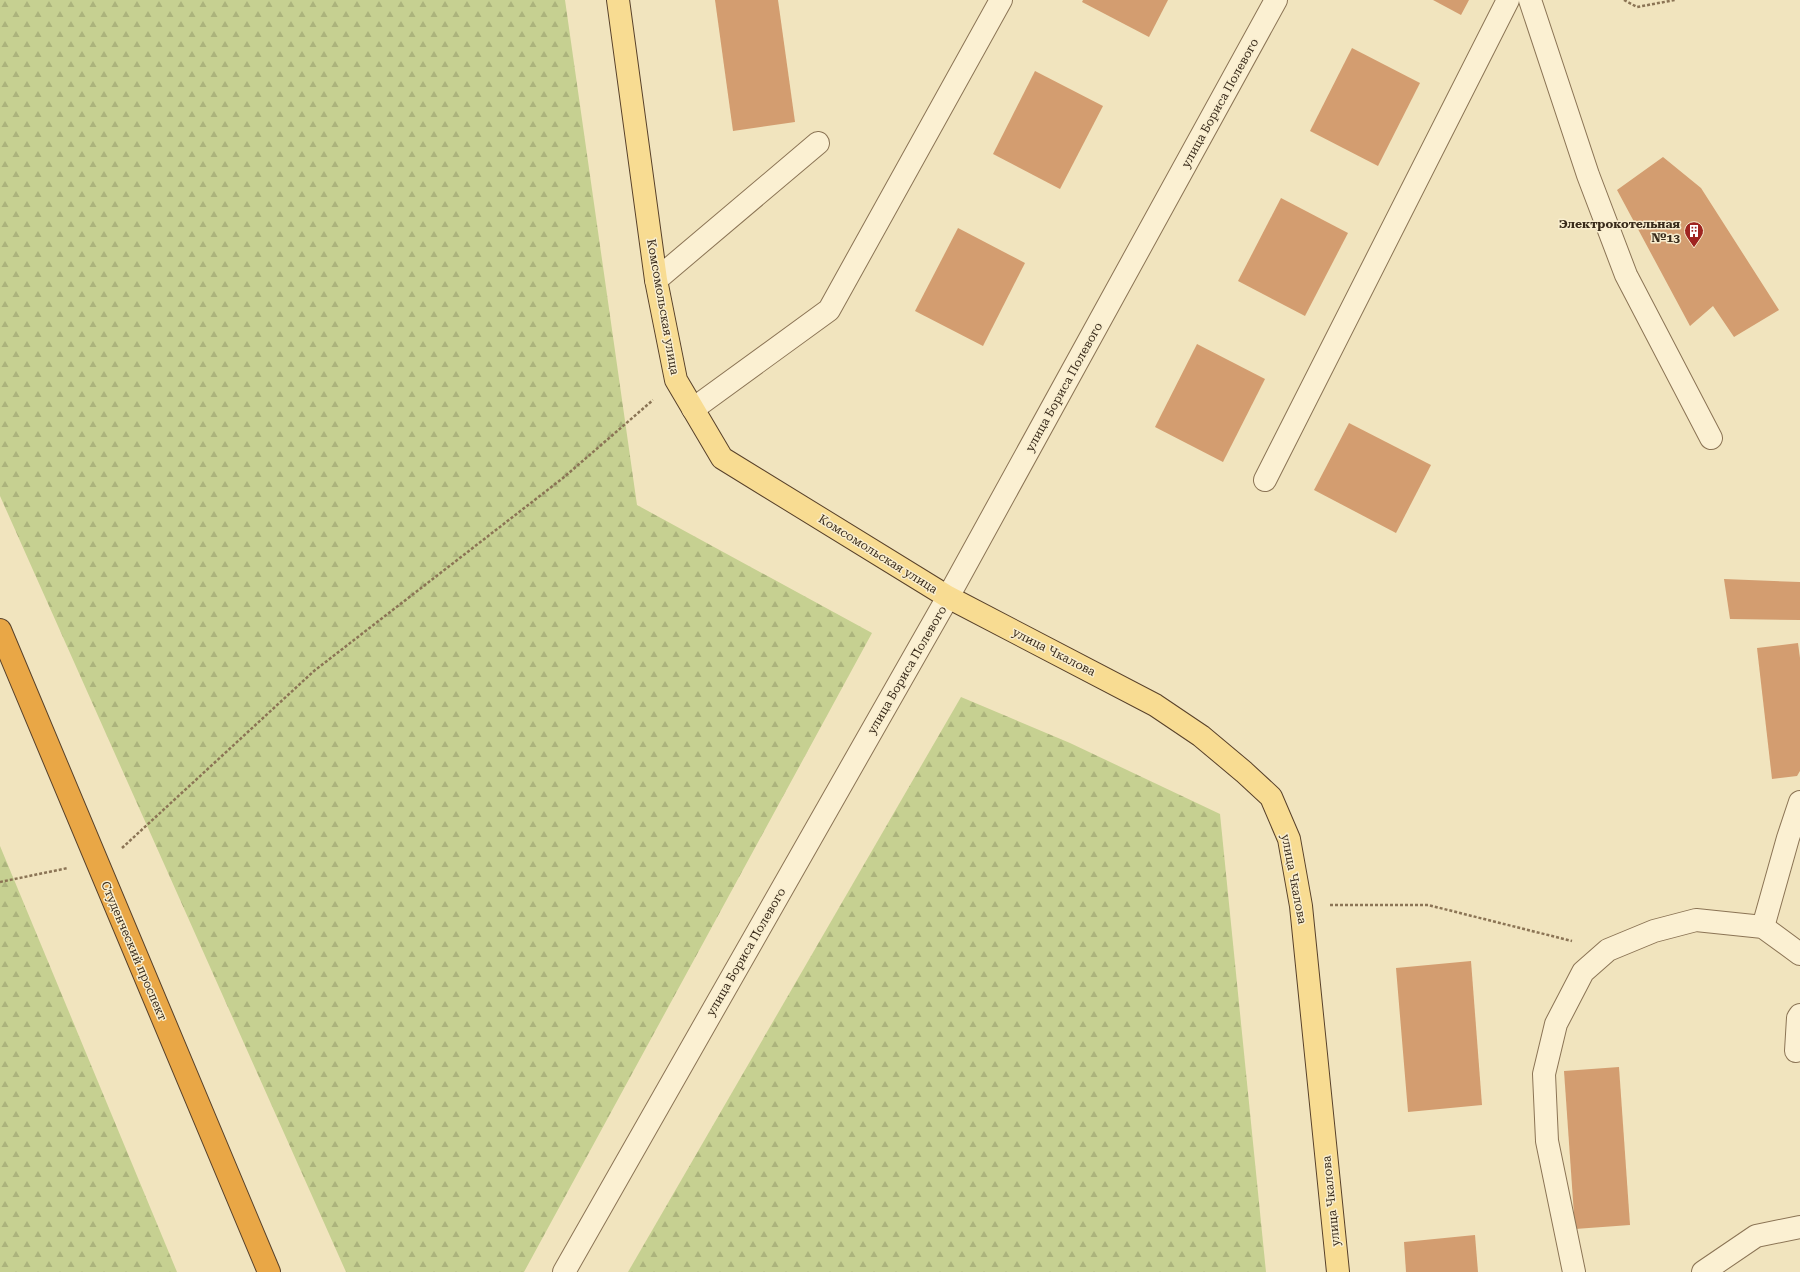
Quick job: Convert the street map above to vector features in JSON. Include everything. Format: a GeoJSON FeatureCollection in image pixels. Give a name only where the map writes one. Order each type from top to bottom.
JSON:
{"type":"FeatureCollection","features":[{"type":"Feature","properties":{"kind":"highway","name":"Студенческий проспект"},"geometry":{"type":"LineString","coordinates":[[0,630],[269,1272]]}},
{"type":"Feature","properties":{"kind":"main road","name":"Комсомольская улица"},"geometry":{"type":"LineString","coordinates":[[618,0],[656,280],[676,380],[722,458],[948,597]]}},
{"type":"Feature","properties":{"kind":"main road","name":"улица Чкалова"},"geometry":{"type":"LineString","coordinates":[[948,597],[1155,705],[1201,736],[1271,797],[1289,839],[1301,906],[1338,1272]]}},
{"type":"Feature","properties":{"kind":"street"},"geometry":{"type":"LineString","coordinates":[[693,409],[829,310],[1001,0]]}},
{"type":"Feature","properties":{"kind":"street","name":"улица Бориса Полевого"},"geometry":{"type":"LineString","coordinates":[[564,1272],[948,597],[1276,0]]}},
{"type":"Feature","properties":{"kind":"street"},"geometry":{"type":"LineString","coordinates":[[1265,480],[1508,0]]}},
{"type":"Feature","properties":{"kind":"street"},"geometry":{"type":"LineString","coordinates":[[1530,0],[1588,175],[1626,275],[1711,438]]}},
{"type":"Feature","properties":{"kind":"street"},"geometry":{"type":"LineString","coordinates":[[656,280],[818,143]]}},
{"type":"Feature","properties":{"kind":"street"},"geometry":{"type":"LineString","coordinates":[[1763,927],[1788,838],[1800,802]]}},
{"type":"Feature","properties":{"kind":"street"},"geometry":{"type":"LineString","coordinates":[[1574,1272],[1547,1141],[1544,1074],[1556,1024],[1583,972],[1608,950],[1654,931],[1696,920],[1763,927],[1800,954]]}},
{"type":"Feature","properties":{"kind":"street"},"geometry":{"type":"LineString","coordinates":[[1796,1051],[1798,1018],[1800,1015]]}},
{"type":"Feature","properties":{"kind":"street"},"geometry":{"type":"LineString","coordinates":[[1703,1272],[1756,1236],[1800,1228]]}},
{"type":"Feature","properties":{"kind":"path"},"geometry":{"type":"LineString","coordinates":[[1624,0],[1637,7],[1675,0]]}},
{"type":"Feature","properties":{"kind":"path"},"geometry":{"type":"LineString","coordinates":[[0,882],[97,862],[119,851],[314,671],[562,478],[676,380]]}},
{"type":"Feature","properties":{"kind":"path"},"geometry":{"type":"LineString","coordinates":[[1301,906],[1428,905],[1608,950]]}},
{"type":"Feature","properties":{"kind":"green space"},"geometry":{"type":"Polygon","coordinates":[[[0,0],[565,0],[637,505],[872,633],[524,1272],[346,1272],[0,496],[0,0]]]}},
{"type":"Feature","properties":{"kind":"green space"},"geometry":{"type":"Polygon","coordinates":[[[961,697],[1070,743],[1220,814],[1266,1272],[628,1272],[961,697]]]}},
{"type":"Feature","properties":{"kind":"green space"},"geometry":{"type":"Polygon","coordinates":[[[0,846],[177,1272],[0,1272],[0,846]]]}},
{"type":"Feature","properties":{"kind":"building"},"geometry":{"type":"Polygon","coordinates":[[[715,0],[778,0],[795,122],[733,131],[715,0]]]}},
{"type":"Feature","properties":{"kind":"building"},"geometry":{"type":"Polygon","coordinates":[[[1083,0],[1168,0],[1149,37],[1082,2],[1083,0]]]}},
{"type":"Feature","properties":{"kind":"building"},"geometry":{"type":"Polygon","coordinates":[[[1433,0],[1469,0],[1461,15],[1433,0]]]}},
{"type":"Feature","properties":{"kind":"building"},"geometry":{"type":"Polygon","coordinates":[[[1352,48],[1420,83],[1378,166],[1310,131],[1352,48]]]}},
{"type":"Feature","properties":{"kind":"building"},"geometry":{"type":"Polygon","coordinates":[[[1035,71],[1103,106],[1060,189],[993,154],[1035,71]]]}},
{"type":"Feature","properties":{"kind":"building","name":"Электрокотельная №13"},"geometry":{"type":"Polygon","coordinates":[[[1663,157],[1701,188],[1779,310],[1734,337],[1713,306],[1690,326],[1617,190],[1663,157]]]}},
{"type":"Feature","properties":{"kind":"building"},"geometry":{"type":"Polygon","coordinates":[[[1281,198],[1348,233],[1305,316],[1238,281],[1281,198]]]}},
{"type":"Feature","properties":{"kind":"building"},"geometry":{"type":"Polygon","coordinates":[[[958,228],[1025,263],[983,346],[915,311],[958,228]]]}},
{"type":"Feature","properties":{"kind":"building"},"geometry":{"type":"Polygon","coordinates":[[[1197,344],[1265,379],[1223,462],[1155,427],[1197,344]]]}},
{"type":"Feature","properties":{"kind":"building"},"geometry":{"type":"Polygon","coordinates":[[[1349,423],[1431,465],[1396,533],[1314,490],[1349,423]]]}},
{"type":"Feature","properties":{"kind":"building"},"geometry":{"type":"Polygon","coordinates":[[[1724,579],[1800,582],[1800,620],[1730,619],[1724,579]]]}},
{"type":"Feature","properties":{"kind":"building"},"geometry":{"type":"Polygon","coordinates":[[[1798,643],[1800,658],[1800,771],[1797,776],[1772,779],[1757,648],[1798,643]]]}},
{"type":"Feature","properties":{"kind":"building"},"geometry":{"type":"Polygon","coordinates":[[[1471,961],[1482,1105],[1408,1112],[1396,968],[1471,961]]]}},
{"type":"Feature","properties":{"kind":"building"},"geometry":{"type":"Polygon","coordinates":[[[1619,1067],[1630,1225],[1575,1229],[1564,1071],[1619,1067]]]}},
{"type":"Feature","properties":{"kind":"building"},"geometry":{"type":"Polygon","coordinates":[[[1475,1235],[1478,1272],[1406,1272],[1404,1242],[1475,1235]]]}},
{"type":"Feature","properties":{"kind":"place","name":"Электрокотельная №13"},"geometry":{"type":"Point","coordinates":[1694,248]}}]}
